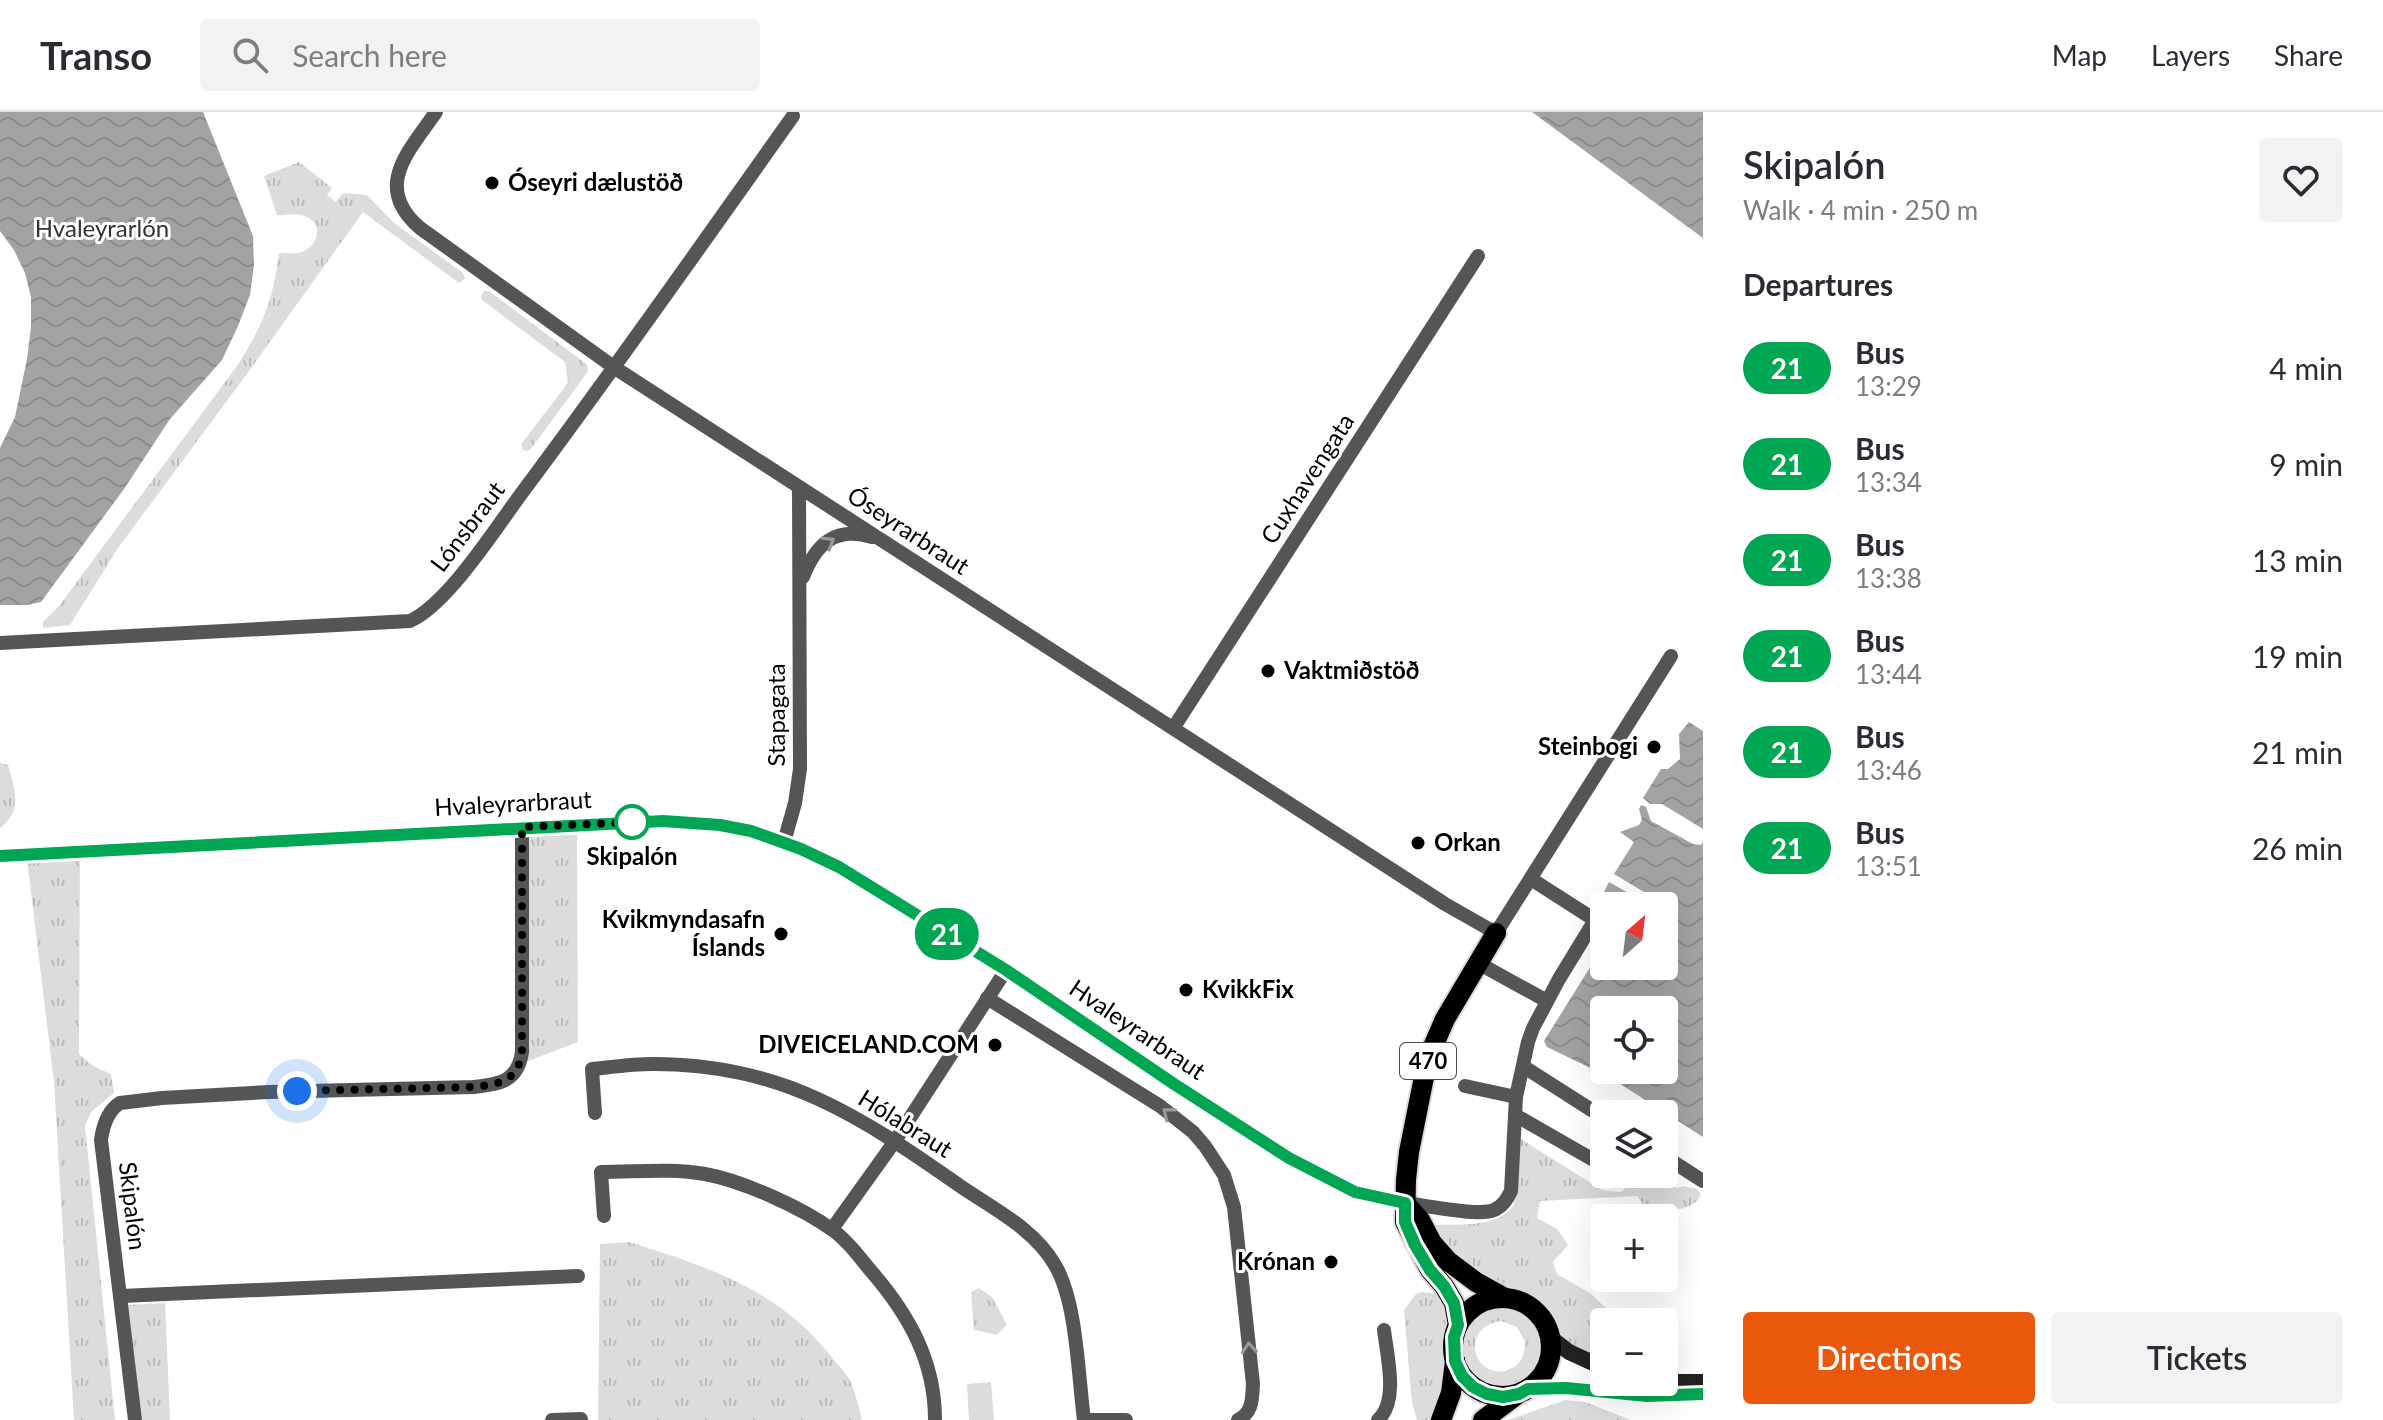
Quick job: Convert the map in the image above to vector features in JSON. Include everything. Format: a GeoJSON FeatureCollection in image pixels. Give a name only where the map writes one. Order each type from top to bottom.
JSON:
{"type":"FeatureCollection","features":[{"type":"Feature","properties":{"kind":"main road","name":"470"},"geometry":{"type":"LineString","coordinates":[[1441,1420],[1451,1393],[1454,1337],[1458,1325],[1454,1303],[1430,1270],[1405,1222],[1409,1152],[1425,1072],[1445,1019],[1496,933]]}},
{"type":"Feature","properties":{"kind":"main road"},"geometry":{"type":"LineString","coordinates":[[1405,1203],[1448,1261],[1505,1298]]}},
{"type":"Feature","properties":{"kind":"main road"},"geometry":{"type":"LineString","coordinates":[[1458,1325],[1477,1304],[1505,1298],[1530,1306],[1547,1325],[1551,1338],[1552,1353],[1540,1380],[1483,1420]]}},
{"type":"Feature","properties":{"kind":"main road"},"geometry":{"type":"LineString","coordinates":[[1551,1338],[1569,1352],[1590,1362]]}},
{"type":"Feature","properties":{"kind":"main road"},"geometry":{"type":"LineString","coordinates":[[1455,1361],[1462,1376],[1473,1387],[1495,1396],[1566,1388],[1647,1396],[1703,1394]]}},
{"type":"Feature","properties":{"kind":"main road"},"geometry":{"type":"LineString","coordinates":[[1678,1382],[1703,1382]]}},
{"type":"Feature","properties":{"kind":"street","name":"Óseyrarbraut"},"geometry":{"type":"LineString","coordinates":[[436,112],[398,172],[396,196],[414,223],[441,244],[615,368],[1445,904],[1496,933]]}},
{"type":"Feature","properties":{"kind":"street","name":"Lónsbraut"},"geometry":{"type":"LineString","coordinates":[[0,643],[410,621],[424,615],[463,572],[615,368],[793,116]]}},
{"type":"Feature","properties":{"kind":"street","name":"Cuxhavengata"},"geometry":{"type":"LineString","coordinates":[[1174,727],[1478,256]]}},
{"type":"Feature","properties":{"kind":"street","name":"Stapagata"},"geometry":{"type":"LineString","coordinates":[[784,842],[800,769],[799,488]]}},
{"type":"Feature","properties":{"kind":"street","name":"Stapagata"},"geometry":{"type":"LineString","coordinates":[[799,586],[810,559],[825,543],[849,534],[880,539]]}},
{"type":"Feature","properties":{"kind":"street"},"geometry":{"type":"LineString","coordinates":[[1496,933],[1671,656]]}},
{"type":"Feature","properties":{"kind":"street","name":"Hvaleyrarbraut"},"geometry":{"type":"LineString","coordinates":[[0,856],[663,821],[720,825],[751,831],[784,842],[849,872],[1006,970],[1289,1158],[1355,1192],[1405,1203]]}},
{"type":"Feature","properties":{"kind":"street","name":"Skipalón"},"geometry":{"type":"LineString","coordinates":[[135,1420],[101,1140],[113,1107],[120,1103],[215,1095],[473,1087],[498,1084],[510,1077],[520,1064],[522,1052],[522,827]]}},
{"type":"Feature","properties":{"kind":"street"},"geometry":{"type":"LineString","coordinates":[[1405,1203],[1482,1213],[1499,1207],[1511,1191],[1516,1097],[1533,1028],[1595,920],[1531,879]]}},
{"type":"Feature","properties":{"kind":"street"},"geometry":{"type":"LineString","coordinates":[[1478,963],[1547,1001]]}},
{"type":"Feature","properties":{"kind":"street"},"geometry":{"type":"LineString","coordinates":[[832,1229],[895,1141],[1006,970]]}},
{"type":"Feature","properties":{"kind":"street"},"geometry":{"type":"LineString","coordinates":[[987,998],[1173,1115],[1199,1138],[1220,1169],[1234,1207],[1253,1384],[1248,1413],[1238,1420]]}},
{"type":"Feature","properties":{"kind":"street","name":"Hólabraut"},"geometry":{"type":"LineString","coordinates":[[595,1113],[592,1069],[651,1064],[692,1066],[750,1074],[791,1087],[831,1104],[895,1141],[1037,1238],[1048,1253],[1062,1278],[1070,1305],[1084,1420]]}},
{"type":"Feature","properties":{"kind":"street"},"geometry":{"type":"LineString","coordinates":[[1524,1067],[1590,1109]]}},
{"type":"Feature","properties":{"kind":"street"},"geometry":{"type":"LineString","coordinates":[[1465,1086],[1516,1097]]}},
{"type":"Feature","properties":{"kind":"street"},"geometry":{"type":"LineString","coordinates":[[1515,1115],[1590,1158]]}},
{"type":"Feature","properties":{"kind":"street"},"geometry":{"type":"LineString","coordinates":[[1678,1165],[1703,1181]]}},
{"type":"Feature","properties":{"kind":"street"},"geometry":{"type":"LineString","coordinates":[[604,1216],[601,1172],[676,1170],[716,1176],[754,1188],[832,1229],[879,1280],[906,1319],[922,1349],[933,1383],[935,1420]]}},
{"type":"Feature","properties":{"kind":"street"},"geometry":{"type":"LineString","coordinates":[[121,1296],[578,1276]]}},
{"type":"Feature","properties":{"kind":"street"},"geometry":{"type":"LineString","coordinates":[[1378,1420],[1385,1414],[1390,1399],[1384,1330]]}},
{"type":"Feature","properties":{"kind":"street"},"geometry":{"type":"LineString","coordinates":[[552,1420],[581,1419]]}},
{"type":"Feature","properties":{"kind":"street"},"geometry":{"type":"LineString","coordinates":[[1084,1420],[1126,1420]]}},
{"type":"Feature","properties":{"kind":"green space"},"geometry":{"type":"Polygon","coordinates":[[[299,162],[332,188],[327,195],[336,202],[343,193],[367,195],[394,223],[463,273],[465,279],[459,283],[363,212],[118,548],[70,625],[43,628],[43,622],[59,606],[237,366],[266,312],[279,253],[305,251],[316,238],[316,227],[309,218],[293,214],[277,215],[264,176],[299,162]]]}},
{"type":"Feature","properties":{"kind":"green space"},"geometry":{"type":"Polygon","coordinates":[[[484,291],[489,291],[588,368],[530,450],[525,451],[522,443],[568,383],[565,362],[482,300],[484,291]]]}},
{"type":"Feature","properties":{"kind":"green space"},"geometry":{"type":"Polygon","coordinates":[[[0,763],[8,765],[15,799],[12,814],[0,828],[0,763]]]}},
{"type":"Feature","properties":{"kind":"green space"},"geometry":{"type":"Polygon","coordinates":[[[577,834],[578,1042],[528,1061],[515,838],[577,834]]]}},
{"type":"Feature","properties":{"kind":"green space"},"geometry":{"type":"Polygon","coordinates":[[[26,851],[80,851],[79,1054],[93,1066],[111,1074],[114,1093],[91,1112],[85,1126],[115,1420],[74,1420],[54,1082],[26,851]]]}},
{"type":"Feature","properties":{"kind":"green space"},"geometry":{"type":"Polygon","coordinates":[[[1521,1139],[1590,1182],[1590,1188],[1621,1192],[1626,1188],[1683,1186],[1697,1189],[1701,1194],[1692,1205],[1678,1209],[1678,1204],[1643,1204],[1637,1196],[1540,1201],[1537,1218],[1557,1229],[1568,1245],[1553,1262],[1557,1274],[1590,1293],[1606,1308],[1590,1308],[1590,1355],[1565,1343],[1554,1319],[1533,1295],[1498,1284],[1463,1266],[1437,1236],[1435,1225],[1467,1224],[1498,1218],[1514,1205],[1512,1197],[1521,1139]]]}},
{"type":"Feature","properties":{"kind":"green space"},"geometry":{"type":"Polygon","coordinates":[[[629,1242],[713,1271],[764,1296],[787,1313],[809,1332],[848,1377],[862,1420],[598,1420],[600,1244],[629,1242]]]}},
{"type":"Feature","properties":{"kind":"green space"},"geometry":{"type":"Polygon","coordinates":[[[979,1288],[992,1297],[1007,1325],[997,1335],[974,1330],[971,1292],[979,1288]]]}},
{"type":"Feature","properties":{"kind":"green space"},"geometry":{"type":"Polygon","coordinates":[[[1416,1294],[1441,1294],[1448,1318],[1446,1335],[1452,1369],[1434,1420],[1417,1420],[1412,1403],[1404,1310],[1416,1294]]]}},
{"type":"Feature","properties":{"kind":"green space"},"geometry":{"type":"Polygon","coordinates":[[[165,1303],[170,1420],[132,1420],[127,1305],[165,1303]]]}},
{"type":"Feature","properties":{"kind":"green space"},"geometry":{"type":"Polygon","coordinates":[[[1497,1305],[1517,1311],[1532,1323],[1540,1340],[1540,1350],[1534,1368],[1523,1379],[1497,1387],[1481,1383],[1468,1373],[1461,1359],[1459,1342],[1464,1327],[1476,1313],[1497,1305]],[[1501,1321],[1487,1326],[1479,1334],[1475,1343],[1476,1353],[1488,1369],[1498,1372],[1510,1369],[1520,1361],[1525,1342],[1517,1327],[1501,1321]]]}},
{"type":"Feature","properties":{"kind":"green space"},"geometry":{"type":"Polygon","coordinates":[[[991,1382],[994,1420],[969,1420],[967,1384],[991,1382]]]}},
{"type":"Feature","properties":{"kind":"green space"},"geometry":{"type":"Polygon","coordinates":[[[1565,1400],[1585,1402],[1631,1420],[1508,1420],[1565,1400]]]}},
{"type":"Feature","properties":{"kind":"water","name":"Hvaleyrarlón"},"geometry":{"type":"Polygon","coordinates":[[[0,112],[203,112],[253,236],[254,265],[250,295],[222,360],[170,419],[124,489],[41,602],[27,605],[0,605],[0,448],[15,417],[27,359],[31,297],[25,273],[0,231],[0,112]]]}},
{"type":"Feature","properties":{"kind":"water"},"geometry":{"type":"Polygon","coordinates":[[[1532,112],[1703,112],[1703,238],[1532,112]]]}},
{"type":"Feature","properties":{"kind":"water"},"geometry":{"type":"Polygon","coordinates":[[[1689,722],[1703,731],[1703,829],[1662,804],[1650,804],[1643,798],[1661,769],[1668,769],[1680,759],[1679,734],[1689,722]]]}},
{"type":"Feature","properties":{"kind":"water"},"geometry":{"type":"Polygon","coordinates":[[[1641,805],[1646,807],[1651,821],[1693,844],[1701,845],[1703,842],[1703,1137],[1678,1121],[1678,1100],[1645,1100],[1620,1084],[1678,1084],[1678,996],[1590,996],[1590,1068],[1547,1047],[1544,1041],[1590,967],[1590,980],[1678,980],[1678,892],[1644,892],[1614,874],[1634,842],[1620,832],[1639,825],[1642,820],[1641,805]]]}},
{"type":"Feature","properties":{"kind":"water"},"geometry":{"type":"Polygon","coordinates":[[[1609,882],[1627,892],[1604,892],[1609,882]]]}},
{"type":"Feature","properties":{"kind":"bus line","name":"21"},"geometry":{"type":"LineString","coordinates":[[0,856],[663,821],[720,825],[751,831],[801,849],[859,878],[1006,970],[1289,1158],[1355,1192],[1405,1203],[1405,1222],[1415,1245],[1454,1303],[1458,1325],[1453,1349],[1455,1361],[1462,1376],[1473,1387],[1503,1397],[1528,1389],[1566,1388],[1647,1396],[1703,1394]]}},
{"type":"Feature","properties":{"kind":"place","name":"Óseyri dælustöð"},"geometry":{"type":"Point","coordinates":[492,183]}},
{"type":"Feature","properties":{"kind":"place","name":"Vaktmiðstöð"},"geometry":{"type":"Point","coordinates":[1268,671]}},
{"type":"Feature","properties":{"kind":"place","name":"Steinbogi"},"geometry":{"type":"Point","coordinates":[1654,747]}},
{"type":"Feature","properties":{"kind":"place","name":"Skipalón"},"geometry":{"type":"Point","coordinates":[632,822]}},
{"type":"Feature","properties":{"kind":"place","name":"Orkan"},"geometry":{"type":"Point","coordinates":[1418,843]}},
{"type":"Feature","properties":{"kind":"place","name":"Kvikmyndasafn Íslands"},"geometry":{"type":"Point","coordinates":[781,934]}},
{"type":"Feature","properties":{"kind":"place","name":"KvikkFix"},"geometry":{"type":"Point","coordinates":[1186,990]}},
{"type":"Feature","properties":{"kind":"place","name":"DIVEICELAND.COM"},"geometry":{"type":"Point","coordinates":[995,1045]}},
{"type":"Feature","properties":{"kind":"place","name":"Krónan"},"geometry":{"type":"Point","coordinates":[1331,1262]}},
{"type":"Feature","properties":{"kind":"route"},"geometry":{"type":"LineString","coordinates":[[297,1091],[473,1087],[498,1084],[510,1077],[520,1064],[522,1052],[522,827],[639,822],[632,822]]}}]}
